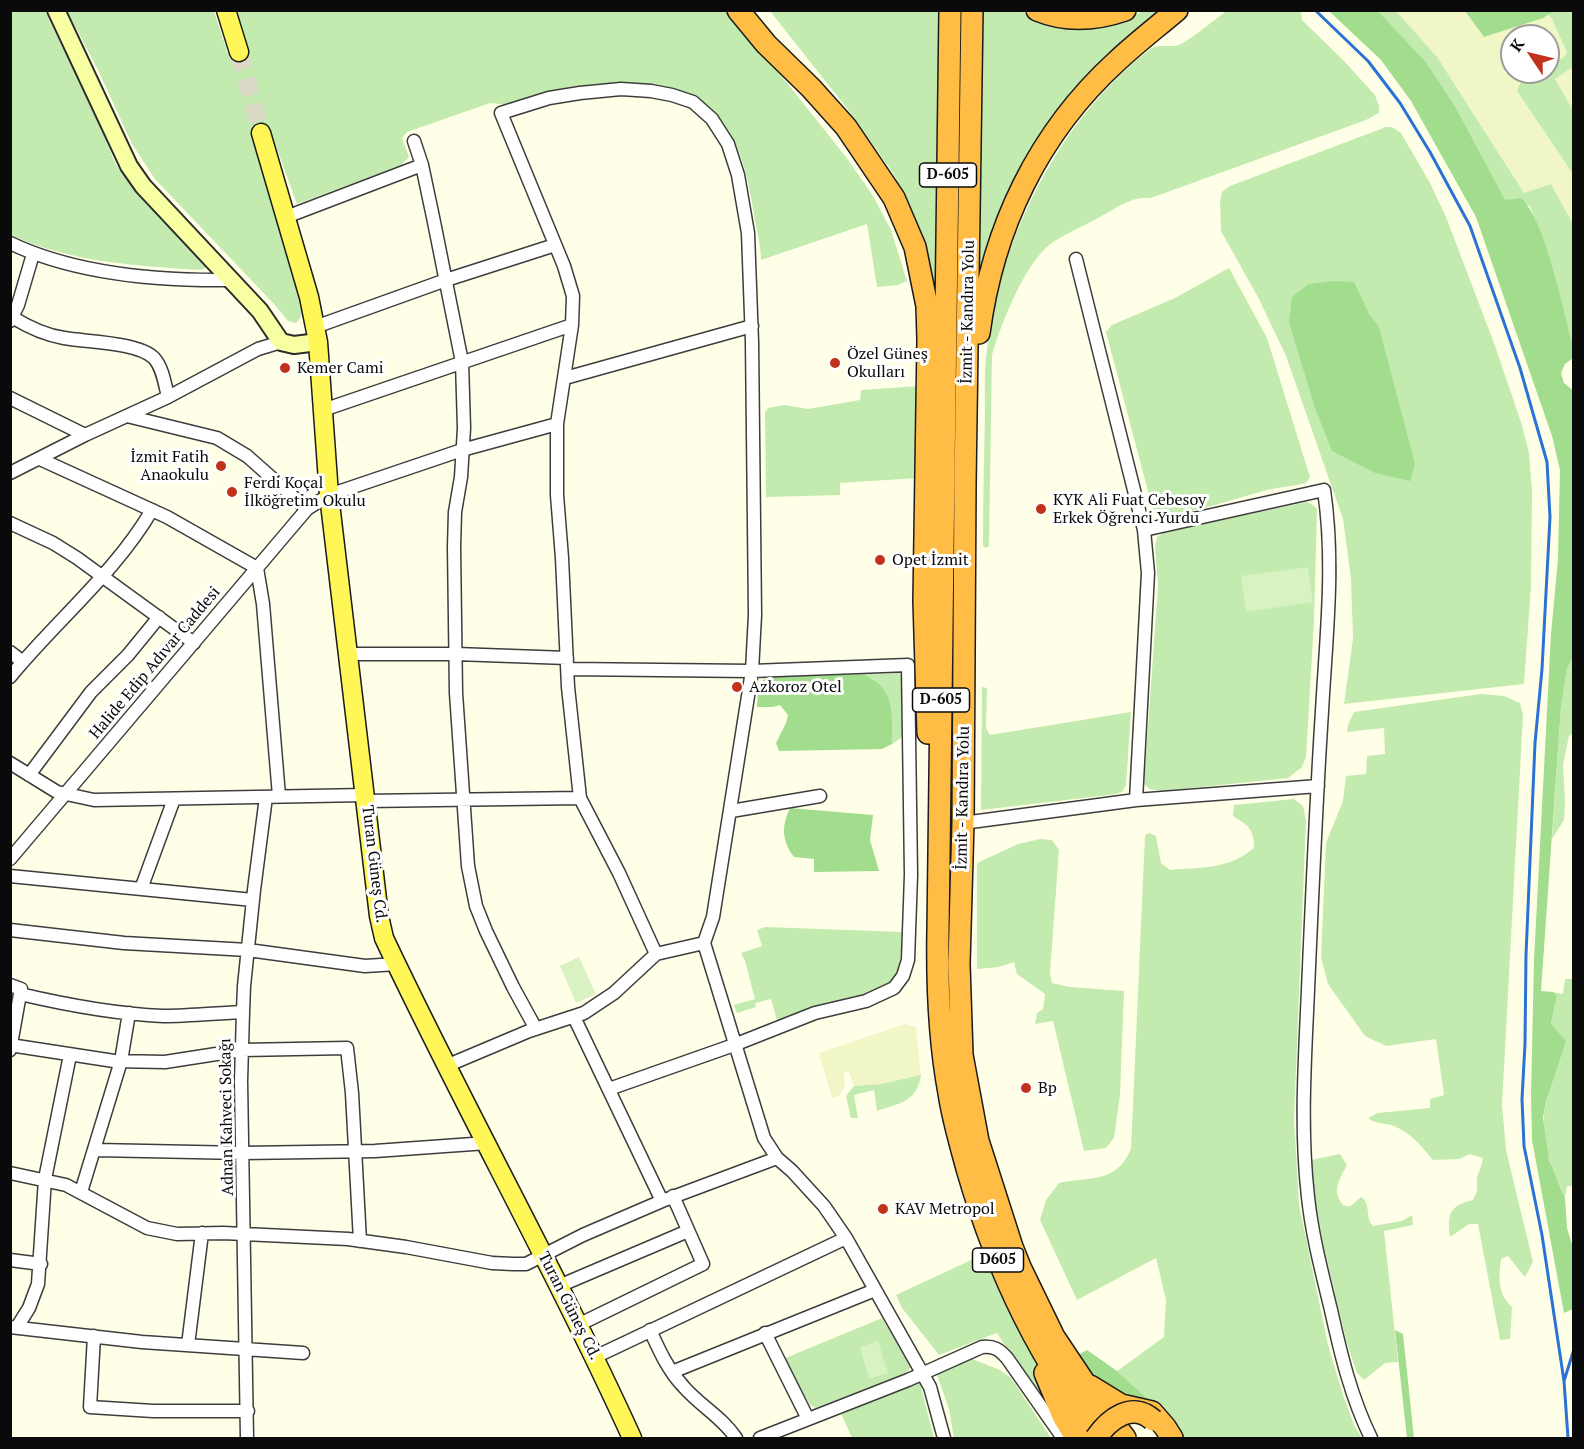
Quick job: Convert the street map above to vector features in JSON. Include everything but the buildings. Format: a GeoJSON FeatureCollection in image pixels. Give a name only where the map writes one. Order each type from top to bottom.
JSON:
{"type":"FeatureCollection","features":[{"type":"Feature","properties":{"kind":"highway"},"geometry":{"type":"LineString","coordinates":[[738,10],[766,44],[811,88],[846,127],[894,198],[915,248],[927,306],[925,659],[938,930]]}},
{"type":"Feature","properties":{"kind":"highway"},"geometry":{"type":"LineString","coordinates":[[757,10],[811,88]]}},
{"type":"Feature","properties":{"kind":"highway","name":"İzmit - Kandıra Yolu"},"geometry":{"type":"LineString","coordinates":[[950,10],[938,930],[940,1018],[944,1062],[956,1130],[982,1220],[995,1253],[1033,1332],[1080,1411],[1101,1438]]}},
{"type":"Feature","properties":{"kind":"highway","name":"İzmit - Kandıra Yolu"},"geometry":{"type":"LineString","coordinates":[[972,10],[960,964],[962,1055],[978,1141],[1016,1257],[1054,1337],[1100,1406],[1125,1438]]}},
{"type":"Feature","properties":{"kind":"highway"},"geometry":{"type":"LineString","coordinates":[[1037,10],[1069,19],[1098,17],[1125,10]]}},
{"type":"Feature","properties":{"kind":"highway"},"geometry":{"type":"LineString","coordinates":[[965,483],[973,448],[977,354],[985,288],[996,250],[1019,191],[1042,149],[1074,106],[1116,61],[1177,10]]}},
{"type":"Feature","properties":{"kind":"highway"},"geometry":{"type":"LineString","coordinates":[[1033,1332],[1048,1384],[1076,1438]]}},
{"type":"Feature","properties":{"kind":"highway"},"geometry":{"type":"LineString","coordinates":[[1081,1377],[1100,1394],[1121,1405],[1152,1412],[1172,1438]]}},
{"type":"Feature","properties":{"kind":"highway"},"geometry":{"type":"LineString","coordinates":[[1096,1438],[1114,1418],[1122,1413],[1131,1412],[1143,1413],[1153,1420],[1167,1438]]}},
{"type":"Feature","properties":{"kind":"main road"},"geometry":{"type":"LineString","coordinates":[[56,10],[129,166],[143,186],[260,311],[281,342],[294,345],[316,335]]}},
{"type":"Feature","properties":{"kind":"main road"},"geometry":{"type":"LineString","coordinates":[[226,10],[239,52]]}},
{"type":"Feature","properties":{"kind":"main road","name":"Turan Güneş Cd."},"geometry":{"type":"LineString","coordinates":[[261,133],[309,297],[316,335],[329,495],[379,916],[384,938],[446,1066],[595,1357],[632,1438]]}},
{"type":"Feature","properties":{"kind":"street"},"geometry":{"type":"LineString","coordinates":[[656,954],[619,873],[580,798],[572,732],[557,495],[557,424],[573,325],[573,296],[564,266],[501,113],[549,98],[621,89],[672,95],[693,102],[712,119],[728,144],[738,175],[748,233],[752,326],[755,540],[752,671],[713,917],[704,943],[764,1138],[777,1158],[824,1206],[846,1238],[930,1387],[944,1438]]}},
{"type":"Feature","properties":{"kind":"street"},"geometry":{"type":"LineString","coordinates":[[414,141],[422,165],[462,362],[464,428],[455,512],[454,547],[456,693],[468,866],[476,906],[513,987],[536,1029]]}},
{"type":"Feature","properties":{"kind":"street"},"geometry":{"type":"LineString","coordinates":[[286,217],[422,165]]}},
{"type":"Feature","properties":{"kind":"street"},"geometry":{"type":"LineString","coordinates":[[10,243],[33,254],[80,267],[141,276],[231,280]]}},
{"type":"Feature","properties":{"kind":"street"},"geometry":{"type":"LineString","coordinates":[[316,335],[446,280],[555,245]]}},
{"type":"Feature","properties":{"kind":"street"},"geometry":{"type":"LineString","coordinates":[[33,254],[18,305],[11,319],[41,332],[63,338],[101,342],[147,353],[155,359],[168,397]]}},
{"type":"Feature","properties":{"kind":"street"},"geometry":{"type":"LineString","coordinates":[[1076,259],[1144,530],[1148,573],[1136,800]]}},
{"type":"Feature","properties":{"kind":"street"},"geometry":{"type":"LineString","coordinates":[[323,410],[573,325]]}},
{"type":"Feature","properties":{"kind":"street"},"geometry":{"type":"LineString","coordinates":[[565,378],[752,326]]}},
{"type":"Feature","properties":{"kind":"street"},"geometry":{"type":"LineString","coordinates":[[10,473],[168,397],[258,349],[281,342]]}},
{"type":"Feature","properties":{"kind":"street"},"geometry":{"type":"LineString","coordinates":[[10,398],[85,435]]}},
{"type":"Feature","properties":{"kind":"street"},"geometry":{"type":"LineString","coordinates":[[128,416],[217,438],[247,456],[307,509]]}},
{"type":"Feature","properties":{"kind":"street","name":"Halide Edip Adıvar Caddesi"},"geometry":{"type":"LineString","coordinates":[[10,859],[307,509],[329,495],[462,450],[557,424]]}},
{"type":"Feature","properties":{"kind":"street"},"geometry":{"type":"LineString","coordinates":[[40,459],[152,510],[241,557],[257,568],[266,636],[279,796]]}},
{"type":"Feature","properties":{"kind":"street"},"geometry":{"type":"LineString","coordinates":[[1144,530],[1324,490],[1328,514],[1330,574],[1304,1069],[1305,1167],[1312,1227],[1345,1371],[1361,1418],[1371,1438]]}},
{"type":"Feature","properties":{"kind":"street"},"geometry":{"type":"LineString","coordinates":[[10,677],[103,575],[141,528],[152,510]]}},
{"type":"Feature","properties":{"kind":"street"},"geometry":{"type":"LineString","coordinates":[[10,523],[53,543],[103,575],[194,643]]}},
{"type":"Feature","properties":{"kind":"street"},"geometry":{"type":"LineString","coordinates":[[29,775],[91,692],[128,655],[159,617]]}},
{"type":"Feature","properties":{"kind":"street"},"geometry":{"type":"LineString","coordinates":[[10,652],[23,662]]}},
{"type":"Feature","properties":{"kind":"street"},"geometry":{"type":"LineString","coordinates":[[348,654],[456,654],[568,664],[752,671],[908,665],[910,863],[908,960],[903,976],[894,988],[866,1001],[815,1013],[734,1045],[609,1089]]}},
{"type":"Feature","properties":{"kind":"street"},"geometry":{"type":"LineString","coordinates":[[10,763],[65,795],[94,800],[279,796],[465,800],[580,798]]}},
{"type":"Feature","properties":{"kind":"street"},"geometry":{"type":"LineString","coordinates":[[963,823],[1136,800],[1318,786]]}},
{"type":"Feature","properties":{"kind":"street"},"geometry":{"type":"LineString","coordinates":[[731,812],[820,796]]}},
{"type":"Feature","properties":{"kind":"street","name":"Adnan Kahveci Sokağı"},"geometry":{"type":"LineString","coordinates":[[247,1438],[243,1012],[253,900],[266,797]]}},
{"type":"Feature","properties":{"kind":"street"},"geometry":{"type":"LineString","coordinates":[[141,889],[174,799]]}},
{"type":"Feature","properties":{"kind":"street"},"geometry":{"type":"LineString","coordinates":[[10,876],[253,900]]}},
{"type":"Feature","properties":{"kind":"street"},"geometry":{"type":"LineString","coordinates":[[10,930],[124,943],[248,950],[365,966],[397,964]]}},
{"type":"Feature","properties":{"kind":"street"},"geometry":{"type":"LineString","coordinates":[[446,1066],[536,1029],[574,1017],[614,993],[656,954],[704,943]]}},
{"type":"Feature","properties":{"kind":"street"},"geometry":{"type":"LineString","coordinates":[[10,985],[21,988],[11,1047],[121,1061],[165,1062],[242,1050],[347,1048],[352,1093],[360,1241]]}},
{"type":"Feature","properties":{"kind":"street"},"geometry":{"type":"LineString","coordinates":[[20,994],[67,1005],[164,1016],[243,1012]]}},
{"type":"Feature","properties":{"kind":"street"},"geometry":{"type":"LineString","coordinates":[[81,1192],[96,1150],[121,1061],[129,1013]]}},
{"type":"Feature","properties":{"kind":"street"},"geometry":{"type":"LineString","coordinates":[[574,1017],[609,1089],[667,1198],[688,1231],[703,1264],[579,1325]]}},
{"type":"Feature","properties":{"kind":"street"},"geometry":{"type":"LineString","coordinates":[[14,1327],[29,1308],[39,1284],[45,1179],[70,1055]]}},
{"type":"Feature","properties":{"kind":"street"},"geometry":{"type":"LineString","coordinates":[[96,1150],[243,1153],[355,1152],[487,1143]]}},
{"type":"Feature","properties":{"kind":"street"},"geometry":{"type":"LineString","coordinates":[[10,1173],[66,1185],[146,1228],[177,1234],[245,1234],[360,1241],[492,1263],[526,1264],[667,1198],[777,1158]]}},
{"type":"Feature","properties":{"kind":"street"},"geometry":{"type":"LineString","coordinates":[[559,1286],[688,1231]]}},
{"type":"Feature","properties":{"kind":"street"},"geometry":{"type":"LineString","coordinates":[[188,1346],[202,1233]]}},
{"type":"Feature","properties":{"kind":"street"},"geometry":{"type":"LineString","coordinates":[[595,1357],[846,1238]]}},
{"type":"Feature","properties":{"kind":"street"},"geometry":{"type":"LineString","coordinates":[[10,1260],[41,1264]]}},
{"type":"Feature","properties":{"kind":"street"},"geometry":{"type":"LineString","coordinates":[[672,1372],[875,1290]]}},
{"type":"Feature","properties":{"kind":"street"},"geometry":{"type":"LineString","coordinates":[[14,1327],[188,1346],[303,1353]]}},
{"type":"Feature","properties":{"kind":"street"},"geometry":{"type":"LineString","coordinates":[[650,1330],[672,1372],[683,1387],[726,1425],[736,1438]]}},
{"type":"Feature","properties":{"kind":"street"},"geometry":{"type":"LineString","coordinates":[[765,1333],[808,1419]]}},
{"type":"Feature","properties":{"kind":"street"},"geometry":{"type":"LineString","coordinates":[[94,1336],[90,1407],[153,1411],[248,1411]]}},
{"type":"Feature","properties":{"kind":"street"},"geometry":{"type":"LineString","coordinates":[[760,1438],[982,1347],[991,1346],[1007,1358],[1063,1438]]}},
{"type":"Feature","properties":{"kind":"green space"},"geometry":{"type":"Polygon","coordinates":[[[1228,10],[1301,11],[1302,20],[1375,95],[1379,113],[1366,120],[1151,198],[1124,203],[1048,246],[1030,268],[1014,297],[992,355],[989,546],[986,548],[983,546],[986,358],[994,308],[1005,266],[1020,224],[1039,184],[1062,146],[1117,78],[1152,48],[1179,45],[1228,10]]]}},
{"type":"Feature","properties":{"kind":"green space"},"geometry":{"type":"Polygon","coordinates":[[[10,11],[45,11],[98,121],[116,165],[133,187],[209,266],[201,270],[104,261],[56,251],[11,235],[10,11]]]}},
{"type":"Feature","properties":{"kind":"green space"},"geometry":{"type":"Polygon","coordinates":[[[67,11],[214,11],[228,54],[248,48],[236,11],[726,11],[767,58],[846,157],[873,196],[891,230],[907,281],[898,285],[877,287],[867,224],[761,260],[744,168],[733,139],[715,114],[703,103],[606,85],[567,89],[511,105],[490,103],[407,132],[402,138],[409,157],[400,166],[297,204],[270,130],[252,135],[300,288],[302,315],[296,323],[288,321],[155,179],[132,144],[99,72],[67,11]]]}},
{"type":"Feature","properties":{"kind":"green space"},"geometry":{"type":"Polygon","coordinates":[[[770,11],[941,11],[935,332],[932,281],[917,223],[893,173],[849,111],[770,11]]]}},
{"type":"Feature","properties":{"kind":"green space"},"geometry":{"type":"Polygon","coordinates":[[[984,11],[1021,11],[1040,22],[1069,29],[1091,29],[1115,24],[1143,11],[1161,11],[1090,75],[1047,126],[1030,153],[1014,181],[1002,210],[975,312],[975,233],[984,11]]]}},
{"type":"Feature","properties":{"kind":"green space"},"geometry":{"type":"Polygon","coordinates":[[[1329,11],[1378,11],[1426,62],[1455,106],[1505,200],[1521,198],[1530,210],[1546,246],[1573,346],[1573,358],[1565,364],[1561,373],[1564,383],[1574,391],[1572,659],[1567,669],[1561,706],[1541,991],[1553,992],[1557,996],[1551,1023],[1566,1041],[1546,1101],[1543,1118],[1549,1160],[1565,1198],[1567,1228],[1573,1248],[1573,1309],[1564,1313],[1532,1140],[1531,1095],[1534,960],[1551,634],[1558,559],[1560,470],[1552,436],[1476,217],[1411,101],[1381,60],[1329,11]]]}},
{"type":"Feature","properties":{"kind":"green space"},"geometry":{"type":"Polygon","coordinates":[[[1378,11],[1396,11],[1437,57],[1524,193],[1551,184],[1573,224],[1573,355],[1554,273],[1530,206],[1505,201],[1455,106],[1426,62],[1378,11]]]}},
{"type":"Feature","properties":{"kind":"green space"},"geometry":{"type":"Polygon","coordinates":[[[1396,11],[1465,11],[1484,37],[1500,32],[1500,84],[1521,84],[1517,91],[1573,174],[1573,224],[1551,184],[1524,193],[1437,58],[1396,11]]]}},
{"type":"Feature","properties":{"kind":"green space"},"geometry":{"type":"Polygon","coordinates":[[[1465,11],[1554,11],[1543,18],[1524,24],[1500,24],[1500,32],[1484,37],[1465,11]]]}},
{"type":"Feature","properties":{"kind":"green space"},"geometry":{"type":"Polygon","coordinates":[[[1554,11],[1573,11],[1573,67],[1560,76],[1560,60],[1567,52],[1560,37],[1560,24],[1554,24],[1548,14],[1554,11]]]}},
{"type":"Feature","properties":{"kind":"green space"},"geometry":{"type":"Polygon","coordinates":[[[1548,14],[1554,24],[1521,24],[1548,14]]]}},
{"type":"Feature","properties":{"kind":"green space"},"geometry":{"type":"Polygon","coordinates":[[[1560,36],[1567,51],[1560,60],[1560,36]]]}},
{"type":"Feature","properties":{"kind":"green space"},"geometry":{"type":"Polygon","coordinates":[[[1573,67],[1573,110],[1558,84],[1560,84],[1560,76],[1573,67]]]}},
{"type":"Feature","properties":{"kind":"green space"},"geometry":{"type":"Polygon","coordinates":[[[1520,84],[1558,84],[1573,110],[1573,174],[1517,91],[1520,84]]]}},
{"type":"Feature","properties":{"kind":"green space"},"geometry":{"type":"Polygon","coordinates":[[[1386,127],[1392,127],[1401,133],[1430,183],[1446,217],[1494,343],[1529,453],[1532,491],[1531,586],[1524,684],[1344,704],[1353,639],[1351,579],[1343,519],[1286,356],[1259,299],[1221,231],[1220,202],[1222,192],[1230,186],[1386,127]]]}},
{"type":"Feature","properties":{"kind":"green space"},"geometry":{"type":"Polygon","coordinates":[[[1229,268],[1267,338],[1310,477],[1306,483],[1266,490],[1207,507],[1181,513],[1154,514],[1106,332],[1112,325],[1175,298],[1229,268]]]}},
{"type":"Feature","properties":{"kind":"green space"},"geometry":{"type":"Polygon","coordinates":[[[1334,281],[1354,282],[1369,314],[1379,327],[1415,464],[1410,481],[1375,473],[1332,451],[1315,408],[1289,322],[1292,297],[1309,284],[1334,281]]]}},
{"type":"Feature","properties":{"kind":"green space"},"geometry":{"type":"Polygon","coordinates":[[[919,386],[917,478],[840,483],[840,495],[766,497],[765,412],[768,408],[784,405],[808,409],[860,400],[861,390],[919,386]]]}},
{"type":"Feature","properties":{"kind":"green space"},"geometry":{"type":"Polygon","coordinates":[[[1307,502],[1317,509],[1314,621],[1306,757],[1302,767],[1288,778],[1162,791],[1150,789],[1144,784],[1158,585],[1155,547],[1157,537],[1165,532],[1307,502]]]}},
{"type":"Feature","properties":{"kind":"green space"},"geometry":{"type":"Polygon","coordinates":[[[1308,567],[1313,602],[1246,612],[1241,576],[1308,567]]]}},
{"type":"Feature","properties":{"kind":"green space"},"geometry":{"type":"Polygon","coordinates":[[[1573,624],[1573,734],[1569,736],[1563,765],[1564,820],[1552,839],[1561,706],[1567,669],[1572,659],[1573,624]]]}},
{"type":"Feature","properties":{"kind":"green space"},"geometry":{"type":"Polygon","coordinates":[[[898,673],[903,676],[903,731],[901,738],[892,744],[892,718],[875,680],[863,674],[898,673]]]}},
{"type":"Feature","properties":{"kind":"green space"},"geometry":{"type":"Polygon","coordinates":[[[863,674],[874,680],[887,694],[892,712],[892,744],[882,749],[779,751],[776,743],[788,715],[780,705],[757,707],[758,689],[764,679],[863,674]]]}},
{"type":"Feature","properties":{"kind":"green space"},"geometry":{"type":"Polygon","coordinates":[[[982,687],[987,688],[986,728],[990,735],[1131,712],[1126,785],[1123,791],[1117,794],[981,810],[982,687]]]}},
{"type":"Feature","properties":{"kind":"green space"},"geometry":{"type":"Polygon","coordinates":[[[1481,694],[1504,696],[1520,703],[1523,715],[1502,1105],[1506,1150],[1533,1262],[1525,1277],[1508,1256],[1501,1259],[1501,1291],[1512,1307],[1510,1339],[1500,1340],[1478,1224],[1469,1224],[1450,1237],[1449,1229],[1451,1212],[1454,1208],[1475,1197],[1483,1158],[1470,1154],[1459,1159],[1433,1160],[1404,1131],[1368,1118],[1378,1113],[1430,1108],[1430,1099],[1444,1095],[1436,1039],[1386,1046],[1365,1036],[1328,984],[1321,957],[1326,843],[1343,801],[1346,776],[1366,774],[1367,756],[1385,754],[1384,728],[1347,732],[1354,712],[1481,694]]]}},
{"type":"Feature","properties":{"kind":"green space"},"geometry":{"type":"Polygon","coordinates":[[[1294,799],[1303,806],[1306,820],[1294,1119],[1299,1205],[1328,1345],[1343,1395],[1354,1425],[1362,1438],[1178,1438],[1172,1421],[1117,1371],[1164,1337],[1166,1300],[1156,1258],[1077,1300],[1040,1220],[1046,1200],[1059,1183],[1110,1173],[1125,1160],[1131,1149],[1145,835],[1149,833],[1156,836],[1161,863],[1170,870],[1224,864],[1254,848],[1252,832],[1233,816],[1234,805],[1294,799]]]}},
{"type":"Feature","properties":{"kind":"green space"},"geometry":{"type":"Polygon","coordinates":[[[790,808],[873,815],[870,840],[879,871],[814,872],[814,859],[794,857],[787,845],[784,828],[790,808]]]}},
{"type":"Feature","properties":{"kind":"green space"},"geometry":{"type":"Polygon","coordinates":[[[1040,839],[1052,840],[1059,850],[1050,973],[1052,983],[1070,987],[1124,991],[1120,1095],[1114,1138],[1106,1148],[1084,1151],[1053,1021],[1035,1024],[1037,1013],[1043,1009],[1045,994],[1017,974],[1014,962],[999,967],[977,969],[977,863],[1018,844],[1040,839]]]}},
{"type":"Feature","properties":{"kind":"green space"},"geometry":{"type":"Polygon","coordinates":[[[765,927],[903,932],[895,977],[885,988],[868,996],[815,1006],[778,1024],[771,999],[755,1003],[756,1007],[737,1013],[734,1005],[755,999],[741,953],[762,946],[757,930],[765,927]]]}},
{"type":"Feature","properties":{"kind":"green space"},"geometry":{"type":"Polygon","coordinates":[[[579,957],[596,994],[576,1003],[560,966],[579,957]]]}},
{"type":"Feature","properties":{"kind":"green space"},"geometry":{"type":"Polygon","coordinates":[[[1565,979],[1573,979],[1574,1186],[1567,1186],[1565,1198],[1545,1144],[1544,1114],[1550,1084],[1566,1041],[1551,1023],[1557,996],[1553,992],[1563,994],[1565,979]]]}},
{"type":"Feature","properties":{"kind":"green space"},"geometry":{"type":"Polygon","coordinates":[[[905,1024],[916,1027],[921,1075],[881,1084],[854,1086],[849,1072],[844,1073],[845,1086],[839,1096],[832,1098],[819,1053],[905,1024]]]}},
{"type":"Feature","properties":{"kind":"green space"},"geometry":{"type":"Polygon","coordinates":[[[921,1075],[916,1091],[911,1096],[900,1103],[877,1111],[874,1090],[854,1095],[858,1118],[851,1118],[846,1096],[854,1086],[881,1084],[921,1075]]]}},
{"type":"Feature","properties":{"kind":"green space"},"geometry":{"type":"Polygon","coordinates":[[[1340,1154],[1347,1165],[1337,1189],[1339,1200],[1343,1205],[1351,1206],[1361,1197],[1366,1203],[1373,1226],[1402,1221],[1412,1215],[1413,1225],[1384,1231],[1398,1362],[1385,1363],[1364,1380],[1357,1373],[1347,1343],[1324,1248],[1313,1190],[1311,1160],[1340,1154]]]}},
{"type":"Feature","properties":{"kind":"green space"},"geometry":{"type":"Polygon","coordinates":[[[984,1254],[1017,1325],[1037,1361],[1060,1418],[1072,1438],[1023,1373],[997,1333],[939,1355],[902,1308],[896,1295],[984,1254]]]}},
{"type":"Feature","properties":{"kind":"green space"},"geometry":{"type":"Polygon","coordinates":[[[882,1318],[911,1367],[906,1374],[816,1408],[810,1405],[783,1359],[882,1318]]]}},
{"type":"Feature","properties":{"kind":"green space"},"geometry":{"type":"Polygon","coordinates":[[[1395,1330],[1403,1334],[1414,1438],[1407,1438],[1395,1330]]]}},
{"type":"Feature","properties":{"kind":"green space"},"geometry":{"type":"Polygon","coordinates":[[[878,1341],[888,1373],[869,1379],[860,1347],[878,1341]]]}},
{"type":"Feature","properties":{"kind":"green space"},"geometry":{"type":"Polygon","coordinates":[[[1087,1350],[1117,1371],[1172,1421],[1101,1392],[1078,1355],[1087,1350]]]}},
{"type":"Feature","properties":{"kind":"green space"},"geometry":{"type":"Polygon","coordinates":[[[970,1358],[1000,1370],[1011,1378],[1051,1438],[954,1438],[949,1409],[936,1372],[970,1358]]]}},
{"type":"Feature","properties":{"kind":"green space"},"geometry":{"type":"Polygon","coordinates":[[[911,1382],[920,1383],[934,1438],[852,1438],[841,1413],[911,1382]]]}},
{"type":"Feature","properties":{"kind":"waterway"},"geometry":{"type":"LineString","coordinates":[[1315,10],[1368,61],[1400,103],[1430,152],[1470,226],[1520,368],[1547,462],[1550,517],[1542,669],[1535,743],[1522,1099],[1524,1146],[1542,1235],[1564,1381]]}},
{"type":"Feature","properties":{"kind":"waterway"},"geometry":{"type":"LineString","coordinates":[[1568,1438],[1564,1381],[1574,1349]]}},
{"type":"Feature","properties":{"kind":"tunnel"},"geometry":{"type":"LineString","coordinates":[[239,52],[261,133]]}},
{"type":"Feature","properties":{"kind":"place","name":"Özel Güneş Okulları"},"geometry":{"type":"Point","coordinates":[835,363]}},
{"type":"Feature","properties":{"kind":"place","name":"Kemer Cami"},"geometry":{"type":"Point","coordinates":[285,368]}},
{"type":"Feature","properties":{"kind":"place","name":"İzmit Fatih Anaokulu"},"geometry":{"type":"Point","coordinates":[221,466]}},
{"type":"Feature","properties":{"kind":"place","name":"Ferdi Koçal İlköğretim Okulu"},"geometry":{"type":"Point","coordinates":[232,492]}},
{"type":"Feature","properties":{"kind":"place","name":"KYK Ali Fuat Cebesoy Erkek Öğrenci Yurdu"},"geometry":{"type":"Point","coordinates":[1041,509]}},
{"type":"Feature","properties":{"kind":"place","name":"Opet İzmit"},"geometry":{"type":"Point","coordinates":[880,560]}},
{"type":"Feature","properties":{"kind":"place","name":"Azkoroz Otel"},"geometry":{"type":"Point","coordinates":[737,687]}},
{"type":"Feature","properties":{"kind":"place","name":"Bp"},"geometry":{"type":"Point","coordinates":[1026,1088]}},
{"type":"Feature","properties":{"kind":"place","name":"KAV Metropol"},"geometry":{"type":"Point","coordinates":[883,1209]}}]}
